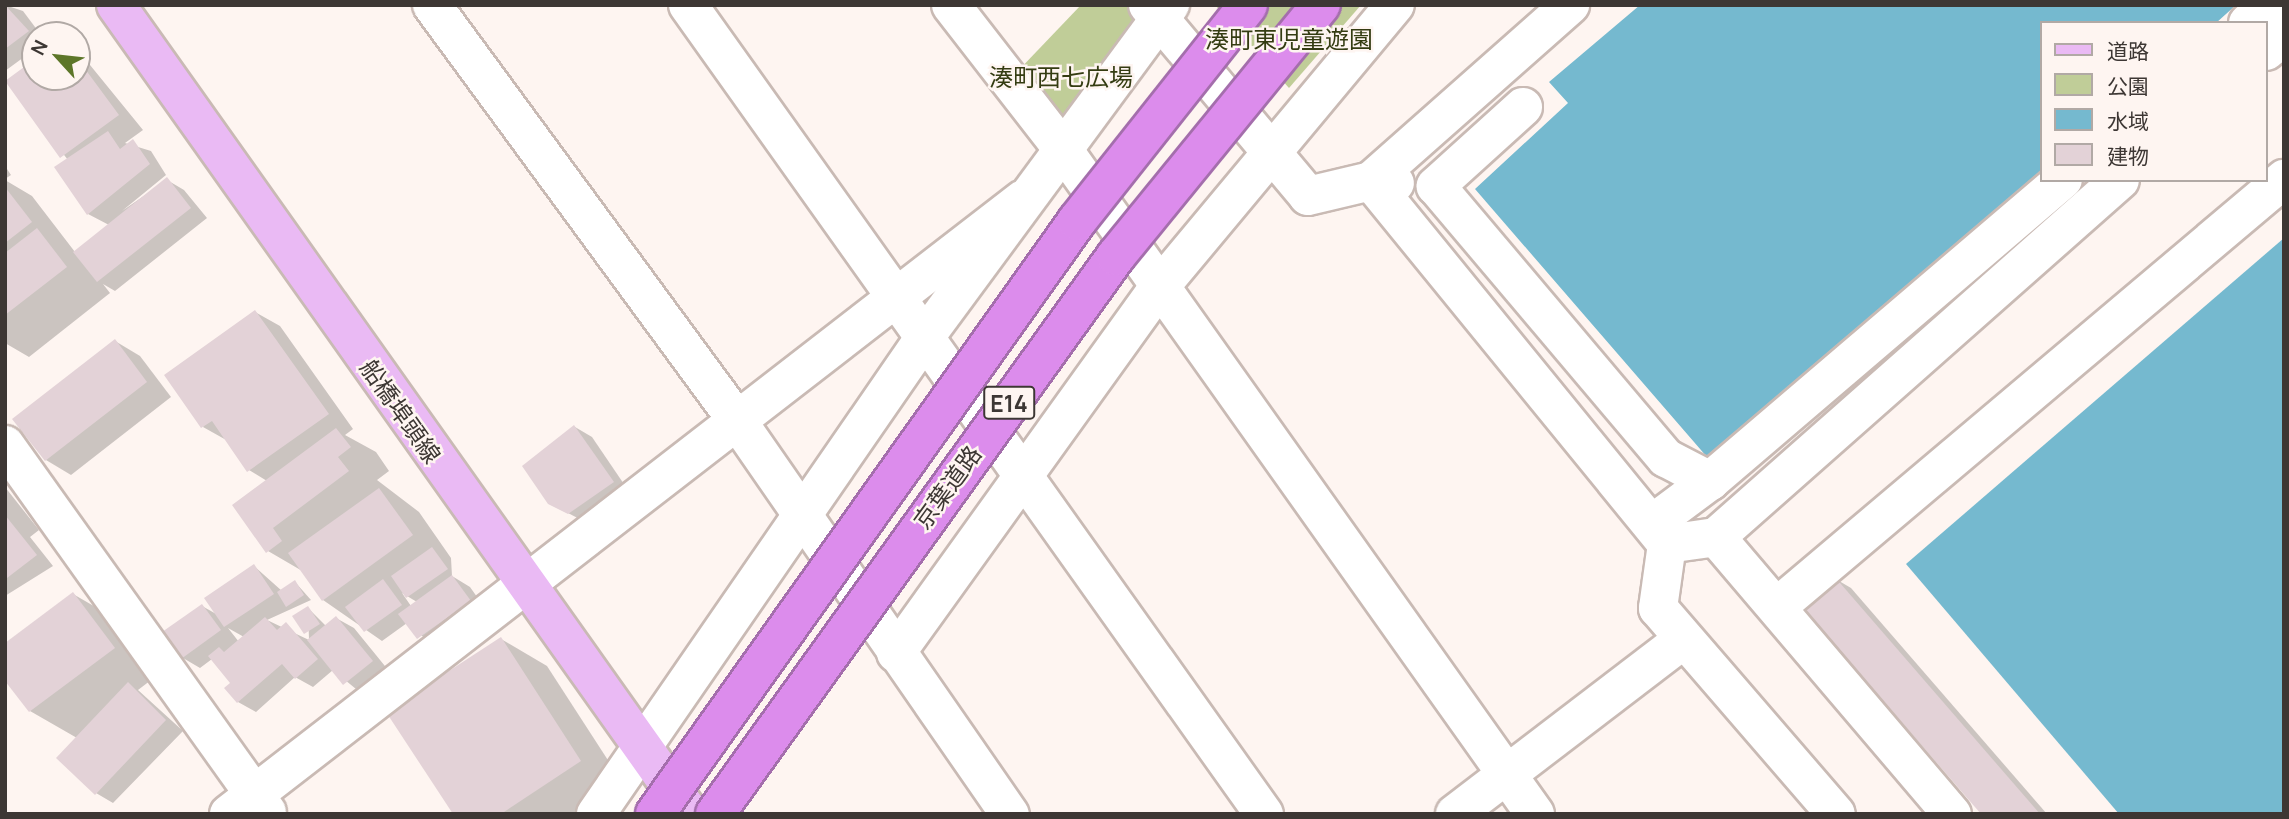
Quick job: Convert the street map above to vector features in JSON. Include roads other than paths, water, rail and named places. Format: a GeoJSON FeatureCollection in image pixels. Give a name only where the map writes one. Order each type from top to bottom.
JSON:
{"type":"FeatureCollection","features":[{"type":"Feature","properties":{"kind":"highway","name":"京葉道路"},"geometry":{"type":"LineString","coordinates":[[655,814],[1077,221],[1248,5]]}},
{"type":"Feature","properties":{"kind":"highway","name":"京葉道路"},"geometry":{"type":"LineString","coordinates":[[715,814],[1116,256],[1321,5]]}},
{"type":"Feature","properties":{"kind":"main road","name":"船橋埠頭線"},"geometry":{"type":"LineString","coordinates":[[116,5],[522,582],[690,814]]}},
{"type":"Feature","properties":{"kind":"street"},"geometry":{"type":"LineString","coordinates":[[432,5],[736,419],[1010,814]]}},
{"type":"Feature","properties":{"kind":"street"},"geometry":{"type":"LineString","coordinates":[[688,5],[1264,814]]}},
{"type":"Feature","properties":{"kind":"street"},"geometry":{"type":"LineString","coordinates":[[951,5],[1062,148],[1158,289],[1535,814]]}},
{"type":"Feature","properties":{"kind":"street"},"geometry":{"type":"LineString","coordinates":[[896,653],[1026,479],[1158,289],[1269,150],[1395,5]]}},
{"type":"Feature","properties":{"kind":"street"},"geometry":{"type":"LineString","coordinates":[[1371,181],[1570,5]]}},
{"type":"Feature","properties":{"kind":"street"},"geometry":{"type":"LineString","coordinates":[[2250,21],[2269,5]]}},
{"type":"Feature","properties":{"kind":"street"},"geometry":{"type":"LineString","coordinates":[[596,814],[645,750],[925,337],[1159,10],[1308,196],[1371,181],[1436,186],[1666,458],[1710,481]]}},
{"type":"Feature","properties":{"kind":"street"},"geometry":{"type":"LineString","coordinates":[[2268,49],[2284,36]]}},
{"type":"Feature","properties":{"kind":"street"},"geometry":{"type":"LineString","coordinates":[[1436,186],[1523,107]]}},
{"type":"Feature","properties":{"kind":"street"},"geometry":{"type":"LineString","coordinates":[[1777,607],[2284,179]]}},
{"type":"Feature","properties":{"kind":"street"},"geometry":{"type":"LineString","coordinates":[[1371,181],[1659,534],[1658,608],[1681,641],[1836,814]]}},
{"type":"Feature","properties":{"kind":"street"},"geometry":{"type":"LineString","coordinates":[[1659,534],[1710,481],[2061,182]]}},
{"type":"Feature","properties":{"kind":"street"},"geometry":{"type":"LineString","coordinates":[[1659,534],[1716,537],[2118,182]]}},
{"type":"Feature","properties":{"kind":"street"},"geometry":{"type":"LineString","coordinates":[[5,445],[250,807],[522,582],[1022,200]]}},
{"type":"Feature","properties":{"kind":"street"},"geometry":{"type":"LineString","coordinates":[[1716,537],[1952,814]]}},
{"type":"Feature","properties":{"kind":"street"},"geometry":{"type":"LineString","coordinates":[[1455,814],[1681,641]]}},
{"type":"Feature","properties":{"kind":"water"},"geometry":{"type":"Polygon","coordinates":[[[1640,5],[2236,5],[2218,21],[2040,21],[2040,173],[1707,457],[1475,189],[1568,103],[1549,82],[1640,5]]]}},
{"type":"Feature","properties":{"kind":"water"},"geometry":{"type":"Polygon","coordinates":[[[2284,238],[2284,814],[2119,814],[1906,564],[2284,238]]]}},
{"type":"Feature","properties":{"kind":"park label","name":"湊町東児童遊園"},"geometry":{"type":"Point","coordinates":[1289,39]}},
{"type":"Feature","properties":{"kind":"park label","name":"湊町西七広場"},"geometry":{"type":"Point","coordinates":[1061,77]}}]}
